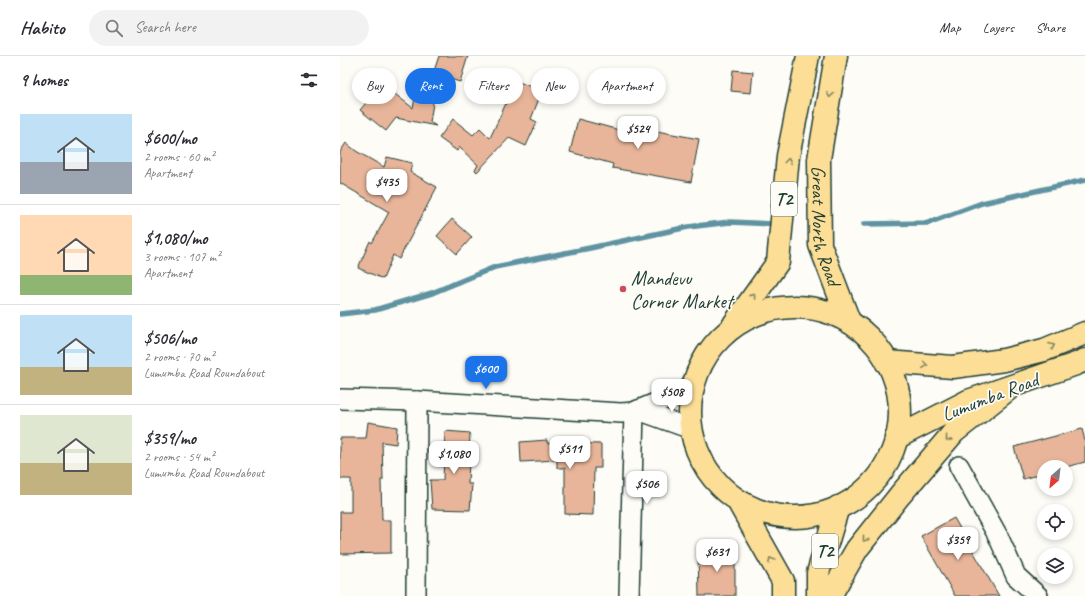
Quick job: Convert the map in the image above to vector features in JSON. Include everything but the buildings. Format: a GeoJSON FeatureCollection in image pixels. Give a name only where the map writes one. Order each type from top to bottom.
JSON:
{"type":"FeatureCollection","features":[{"type":"Feature","properties":{"kind":"main road","name":"Great North Road"},"geometry":{"type":"LineString","coordinates":[[731,328],[778,262],[788,156],[808,56]]}},
{"type":"Feature","properties":{"kind":"main road","name":"Great North Road"},"geometry":{"type":"LineString","coordinates":[[836,56],[819,159],[820,245],[849,321]]}},
{"type":"Feature","properties":{"kind":"main road"},"geometry":{"type":"LineString","coordinates":[[802,306],[826,311],[849,321],[871,338],[891,372],[898,394],[899,416],[896,438],[888,460],[875,479],[858,495],[838,508],[822,514],[788,518],[771,516],[754,511],[739,503],[719,487],[707,472],[698,454],[691,429],[689,415],[690,400],[698,374],[704,361],[712,349],[731,328],[752,316],[776,309],[802,306]]}},
{"type":"Feature","properties":{"kind":"main road","name":"Lumumba Road"},"geometry":{"type":"LineString","coordinates":[[886,362],[953,367],[1004,360],[1044,350],[1085,333]]}},
{"type":"Feature","properties":{"kind":"main road","name":"Lumumba Road"},"geometry":{"type":"LineString","coordinates":[[896,438],[968,401],[1085,360]]}},
{"type":"Feature","properties":{"kind":"main road"},"geometry":{"type":"LineString","coordinates":[[830,596],[857,549],[900,495],[954,432],[1011,387]]}},
{"type":"Feature","properties":{"kind":"main road"},"geometry":{"type":"LineString","coordinates":[[739,503],[783,581],[783,596]]}},
{"type":"Feature","properties":{"kind":"main road","name":"T2"},"geometry":{"type":"LineString","coordinates":[[818,596],[818,573],[838,508]]}},
{"type":"Feature","properties":{"kind":"street"},"geometry":{"type":"LineString","coordinates":[[340,399],[417,401],[621,413],[636,411],[694,387]]}},
{"type":"Feature","properties":{"kind":"street"},"geometry":{"type":"LineString","coordinates":[[416,596],[417,401]]}},
{"type":"Feature","properties":{"kind":"street"},"geometry":{"type":"LineString","coordinates":[[636,411],[691,429]]}},
{"type":"Feature","properties":{"kind":"street"},"geometry":{"type":"LineString","coordinates":[[629,596],[636,411]]}},
{"type":"Feature","properties":{"kind":"street"},"geometry":{"type":"LineString","coordinates":[[959,466],[998,536],[1016,576],[1038,596]]}},
{"type":"Feature","properties":{"kind":"waterway"},"geometry":{"type":"LineString","coordinates":[[864,224],[928,223],[982,203],[1085,180]]}},
{"type":"Feature","properties":{"kind":"waterway"},"geometry":{"type":"LineString","coordinates":[[340,314],[375,310],[432,293],[495,267],[688,227],[730,222],[772,224]]}},
{"type":"Feature","properties":{"kind":"place","name":"Mandevu Corner Market"},"geometry":{"type":"Point","coordinates":[623,289]}}]}
